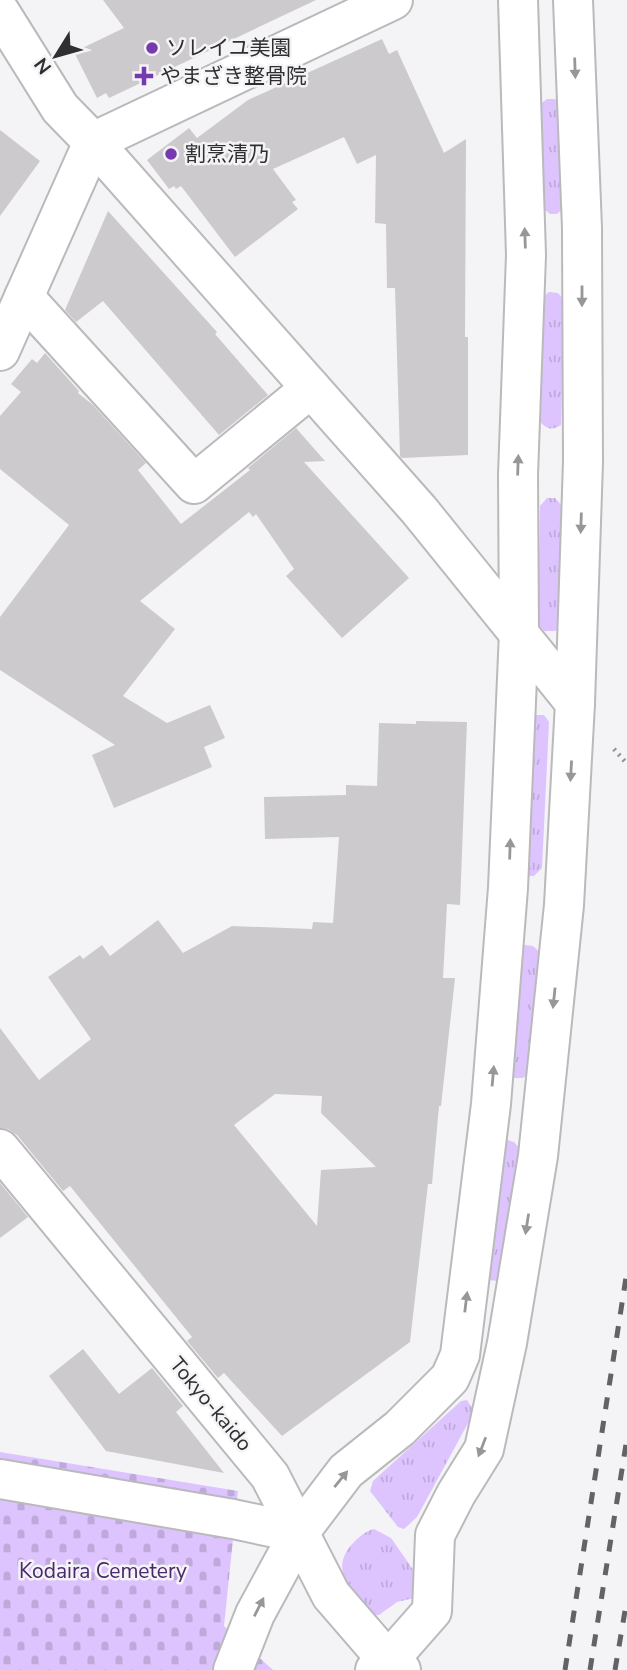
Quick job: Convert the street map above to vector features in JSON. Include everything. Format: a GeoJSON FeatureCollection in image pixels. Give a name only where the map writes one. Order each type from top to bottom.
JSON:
{"type":"FeatureCollection","features":[{"type":"Feature","properties":{"kind":"street"},"geometry":{"type":"LineString","coordinates":[[0,351],[93,142],[393,0]]}},
{"type":"Feature","properties":{"kind":"street"},"geometry":{"type":"LineString","coordinates":[[233,1670],[255,1615],[299,1533],[346,1471],[400,1428],[450,1378],[460,1354],[493,1077],[508,888],[519,632],[518,475],[526,255],[518,0]]}},
{"type":"Feature","properties":{"kind":"street"},"geometry":{"type":"LineString","coordinates":[[388,1667],[432,1611],[435,1535],[484,1449],[508,1343],[538,1156],[564,905],[575,703],[583,450],[582,228],[573,0]]}},
{"type":"Feature","properties":{"kind":"street"},"geometry":{"type":"LineString","coordinates":[[1,15],[60,108],[419,510],[575,703]]}},
{"type":"Feature","properties":{"kind":"street"},"geometry":{"type":"LineString","coordinates":[[24,296],[194,484],[311,388]]}},
{"type":"Feature","properties":{"kind":"street","name":"Tokyo-kaido"},"geometry":{"type":"LineString","coordinates":[[0,1149],[270,1476],[331,1595],[388,1667]]}},
{"type":"Feature","properties":{"kind":"street"},"geometry":{"type":"LineString","coordinates":[[0,1479],[299,1533]]}},
{"type":"Feature","properties":{"kind":"green space"},"geometry":{"type":"Polygon","coordinates":[[[547,99],[555,99],[562,106],[564,208],[557,214],[550,214],[544,209],[539,105],[547,99]]]}},
{"type":"Feature","properties":{"kind":"green space"},"geometry":{"type":"Polygon","coordinates":[[[549,292],[558,293],[564,300],[561,425],[556,428],[546,427],[541,423],[542,298],[549,292]]]}},
{"type":"Feature","properties":{"kind":"green space"},"geometry":{"type":"Polygon","coordinates":[[[547,498],[555,498],[562,506],[563,626],[555,631],[544,631],[538,624],[540,506],[547,498]]]}},
{"type":"Feature","properties":{"kind":"green space"},"geometry":{"type":"Polygon","coordinates":[[[536,715],[544,715],[549,722],[542,868],[534,876],[529,876],[522,870],[531,719],[536,715]]]}},
{"type":"Feature","properties":{"kind":"green space"},"geometry":{"type":"Polygon","coordinates":[[[525,945],[533,946],[542,954],[529,1073],[523,1078],[513,1078],[506,1069],[517,951],[525,945]]]}},
{"type":"Feature","properties":{"kind":"green space"},"geometry":{"type":"Polygon","coordinates":[[[504,1139],[514,1142],[521,1150],[504,1277],[497,1281],[489,1280],[483,1272],[504,1139]]]}},
{"type":"Feature","properties":{"kind":"green space"},"geometry":{"type":"Polygon","coordinates":[[[467,1400],[473,1414],[417,1517],[404,1529],[398,1527],[370,1491],[373,1481],[461,1401],[467,1400]]]}},
{"type":"Feature","properties":{"kind":"green space","name":"Kodaira Cemetery"},"geometry":{"type":"Polygon","coordinates":[[[0,1452],[238,1491],[224,1626],[273,1670],[0,1670],[0,1452]]]}},
{"type":"Feature","properties":{"kind":"green space"},"geometry":{"type":"Polygon","coordinates":[[[374,1529],[391,1538],[414,1571],[418,1587],[414,1598],[397,1602],[379,1615],[369,1615],[349,1588],[342,1570],[347,1551],[366,1532],[374,1529]]]}},
{"type":"Feature","properties":{"kind":"building","name":"ソレイユ美園"},"geometry":{"type":"Polygon","coordinates":[[[103,0],[316,0],[109,98],[106,93],[97,98],[74,52],[124,28],[103,0]]]}},
{"type":"Feature","properties":{"kind":"building"},"geometry":{"type":"Polygon","coordinates":[[[382,39],[389,54],[397,50],[444,153],[466,139],[465,337],[468,337],[468,455],[400,456],[395,288],[387,288],[386,224],[375,223],[376,155],[357,164],[344,137],[273,169],[296,200],[292,202],[298,209],[235,257],[181,186],[169,189],[147,160],[189,128],[197,138],[248,100],[382,39]]]}},
{"type":"Feature","properties":{"kind":"building"},"geometry":{"type":"Polygon","coordinates":[[[0,130],[40,161],[0,216],[0,130]]]}},
{"type":"Feature","properties":{"kind":"building"},"geometry":{"type":"Polygon","coordinates":[[[108,211],[217,332],[215,334],[268,395],[219,435],[103,301],[76,322],[65,310],[108,211]]]}},
{"type":"Feature","properties":{"kind":"building"},"geometry":{"type":"Polygon","coordinates":[[[45,353],[78,393],[93,405],[146,463],[138,470],[181,524],[250,470],[248,468],[296,428],[325,461],[304,462],[409,578],[342,638],[286,576],[294,569],[256,514],[253,517],[249,512],[140,601],[175,629],[123,696],[167,723],[210,705],[225,738],[204,747],[212,767],[114,808],[92,755],[115,745],[0,670],[0,617],[69,525],[0,469],[0,416],[21,392],[11,384],[32,359],[37,363],[45,353]]]}},
{"type":"Feature","properties":{"kind":"building"},"geometry":{"type":"Polygon","coordinates":[[[416,721],[467,722],[460,905],[447,904],[443,978],[455,978],[432,1184],[428,1184],[410,1342],[282,1436],[224,1373],[218,1378],[187,1341],[192,1337],[70,1186],[63,1191],[17,1135],[8,1129],[0,1128],[0,1028],[39,1080],[91,1039],[48,977],[80,955],[83,959],[102,945],[110,956],[158,920],[183,953],[232,926],[312,929],[313,922],[333,923],[339,837],[265,839],[264,797],[346,795],[346,785],[377,786],[379,723],[416,724],[416,721]],[[275,1094],[234,1125],[317,1226],[321,1170],[376,1167],[321,1113],[322,1096],[275,1094]]]}},
{"type":"Feature","properties":{"kind":"building"},"geometry":{"type":"Polygon","coordinates":[[[0,1183],[28,1217],[0,1238],[0,1183]]]}},
{"type":"Feature","properties":{"kind":"building"},"geometry":{"type":"Polygon","coordinates":[[[83,1349],[119,1394],[152,1368],[183,1406],[176,1412],[224,1473],[106,1451],[49,1376],[83,1349]]]}},
{"type":"Feature","properties":{"kind":"railway"},"geometry":{"type":"LineString","coordinates":[[565,1670],[627,1271]]}},
{"type":"Feature","properties":{"kind":"railway"},"geometry":{"type":"LineString","coordinates":[[590,1670],[627,1438]]}},
{"type":"Feature","properties":{"kind":"railway"},"geometry":{"type":"LineString","coordinates":[[615,1670],[627,1599]]}},
{"type":"Feature","properties":{"kind":"place","name":"ソレイユ美園"},"geometry":{"type":"Point","coordinates":[152,48]}},
{"type":"Feature","properties":{"kind":"place","name":"やまざき整骨院"},"geometry":{"type":"Point","coordinates":[144,76]}},
{"type":"Feature","properties":{"kind":"place","name":"割烹清乃"},"geometry":{"type":"Point","coordinates":[171,154]}}]}
